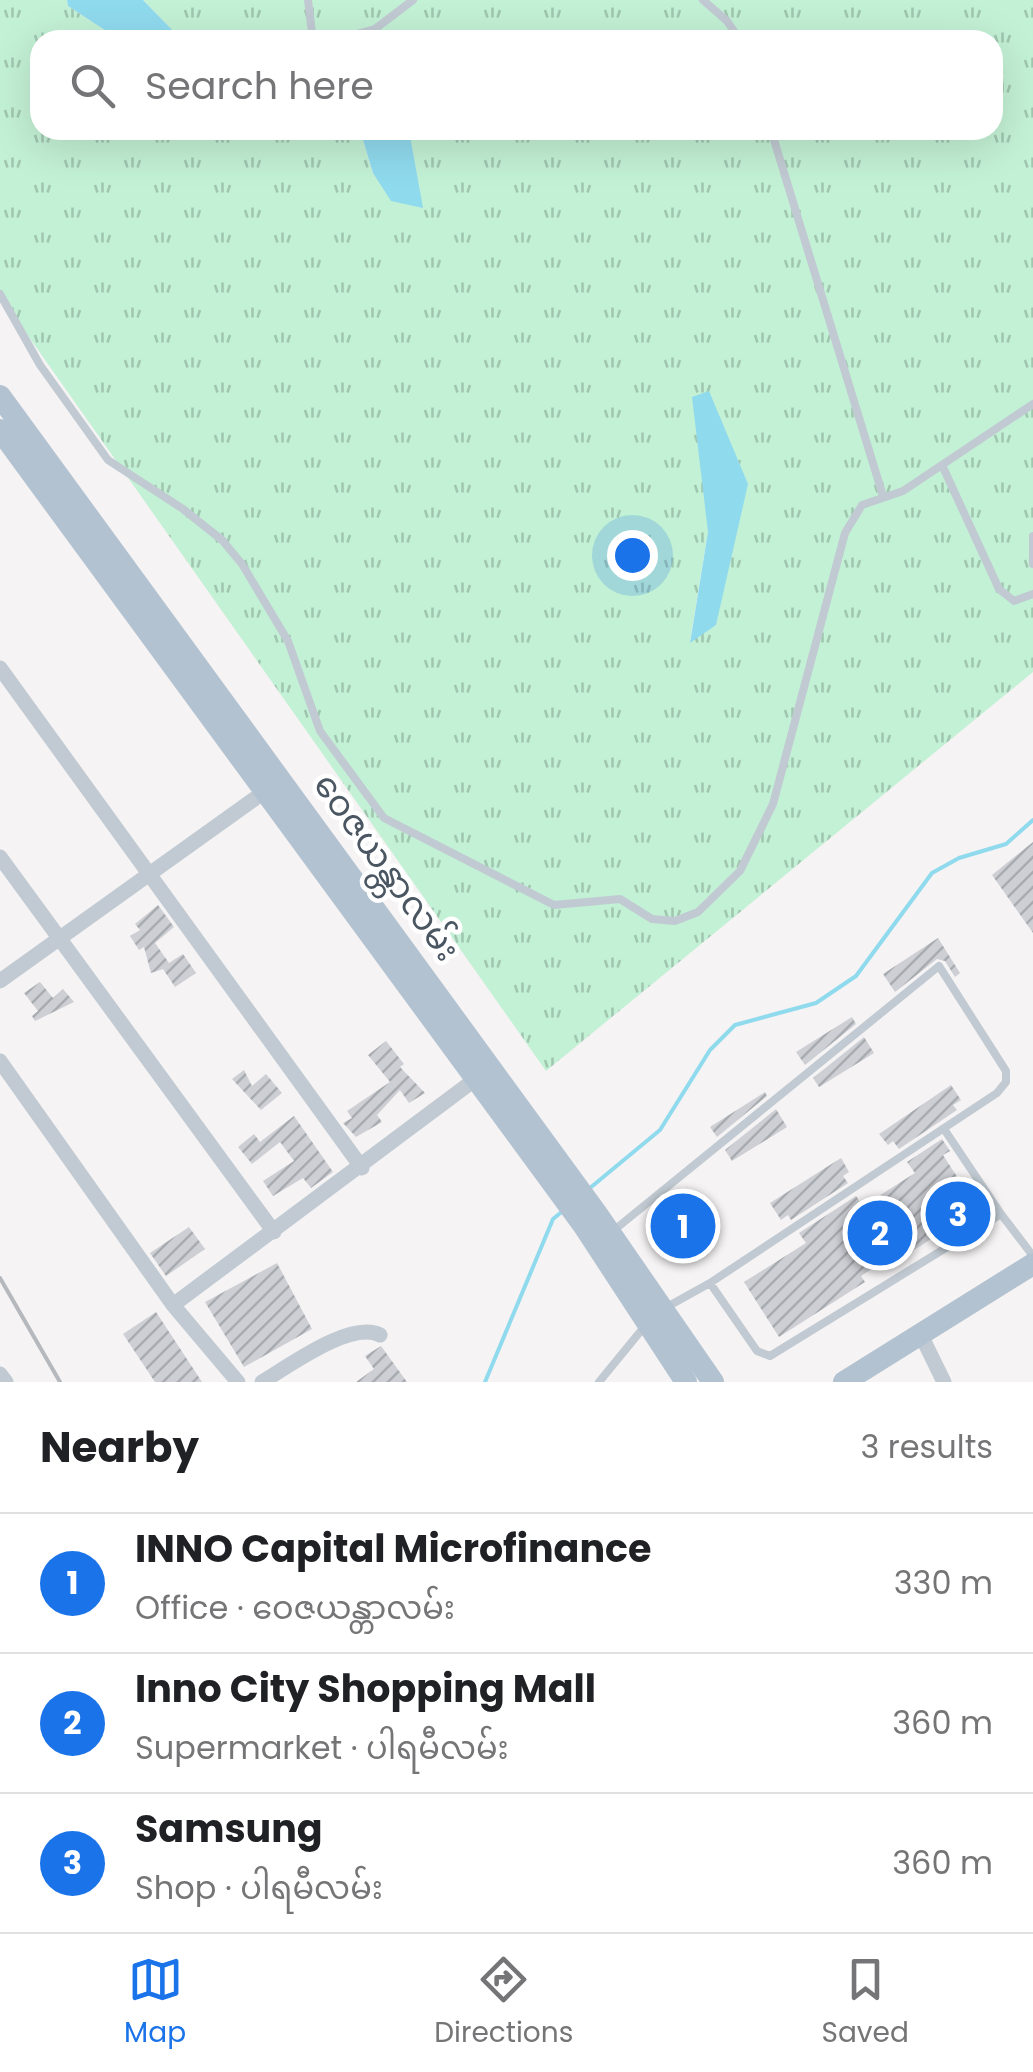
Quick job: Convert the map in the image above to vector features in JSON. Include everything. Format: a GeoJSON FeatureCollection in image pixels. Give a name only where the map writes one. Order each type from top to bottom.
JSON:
{"type":"FeatureCollection","features":[{"type":"Feature","properties":{"kind":"main road","name":"ဝေဇယန္တာလမ်း"},"geometry":{"type":"LineString","coordinates":[[0,396],[656,1315],[713,1382]]}},
{"type":"Feature","properties":{"kind":"main road","name":"ဝေဇယန္တာလမ်း"},"geometry":{"type":"LineString","coordinates":[[0,430],[478,1078],[561,1179]]}},
{"type":"Feature","properties":{"kind":"main road"},"geometry":{"type":"LineString","coordinates":[[844,1382],[1033,1264]]}},
{"type":"Feature","properties":{"kind":"main road","name":"ဝေဇယန္တာလမ်း"},"geometry":{"type":"LineString","coordinates":[[656,1315],[686,1382]]}},
{"type":"Feature","properties":{"kind":"street"},"geometry":{"type":"LineString","coordinates":[[0,668],[362,1168]]}},
{"type":"Feature","properties":{"kind":"street"},"geometry":{"type":"LineString","coordinates":[[0,980],[264,792]]}},
{"type":"Feature","properties":{"kind":"street"},"geometry":{"type":"LineString","coordinates":[[0,857],[274,1232]]}},
{"type":"Feature","properties":{"kind":"street"},"geometry":{"type":"LineString","coordinates":[[0,1060],[173,1305],[238,1382]]}},
{"type":"Feature","properties":{"kind":"street"},"geometry":{"type":"LineString","coordinates":[[173,1305],[478,1078]]}},
{"type":"Feature","properties":{"kind":"street"},"geometry":{"type":"LineString","coordinates":[[262,1382],[344,1336],[366,1330],[380,1336]]}},
{"type":"Feature","properties":{"kind":"street"},"geometry":{"type":"LineString","coordinates":[[920,1333],[944,1382]]}},
{"type":"Feature","properties":{"kind":"street"},"geometry":{"type":"LineString","coordinates":[[0,1374],[6,1382]]}},
{"type":"Feature","properties":{"kind":"lane"},"geometry":{"type":"LineString","coordinates":[[308,0],[312,30]]}},
{"type":"Feature","properties":{"kind":"lane"},"geometry":{"type":"LineString","coordinates":[[371,30],[413,0]]}},
{"type":"Feature","properties":{"kind":"lane"},"geometry":{"type":"LineString","coordinates":[[702,0],[733,30]]}},
{"type":"Feature","properties":{"kind":"lane"},"geometry":{"type":"LineString","coordinates":[[774,140],[883,496]]}},
{"type":"Feature","properties":{"kind":"lane"},"geometry":{"type":"LineString","coordinates":[[0,294],[40,364],[108,460],[196,519],[222,540],[242,564],[276,616],[320,731],[384,818],[554,905],[620,899],[652,920],[675,921],[698,912],[740,871],[773,804],[846,533],[862,505],[902,491],[1033,404]]}},
{"type":"Feature","properties":{"kind":"lane"},"geometry":{"type":"LineString","coordinates":[[942,465],[999,589],[1014,601],[1033,594]]}},
{"type":"Feature","properties":{"kind":"lane"},"geometry":{"type":"LineString","coordinates":[[1033,536],[1033,564]]}},
{"type":"Feature","properties":{"kind":"lane"},"geometry":{"type":"LineString","coordinates":[[597,1229],[939,966],[1006,1071],[1006,1082],[997,1093],[656,1315],[599,1382]]}},
{"type":"Feature","properties":{"kind":"lane"},"geometry":{"type":"LineString","coordinates":[[944,1128],[1033,1256]]}},
{"type":"Feature","properties":{"kind":"lane"},"geometry":{"type":"LineString","coordinates":[[710,1283],[757,1351],[770,1356],[1001,1214]]}},
{"type":"Feature","properties":{"kind":"green space"},"geometry":{"type":"Polygon","coordinates":[[[0,0],[67,0],[68,6],[105,30],[30,30],[30,140],[363,140],[373,173],[422,207],[411,140],[1003,140],[1003,30],[172,30],[143,0],[1033,0],[1033,672],[546,1071],[0,296],[0,0]],[[708,532],[690,641],[716,625],[708,532]]]}},
{"type":"Feature","properties":{"kind":"water"},"geometry":{"type":"Polygon","coordinates":[[[67,0],[143,0],[172,30],[105,30],[68,6],[67,0]]]}},
{"type":"Feature","properties":{"kind":"water"},"geometry":{"type":"Polygon","coordinates":[[[363,140],[411,140],[423,208],[391,201],[373,173],[363,140]]]}},
{"type":"Feature","properties":{"kind":"water"},"geometry":{"type":"Polygon","coordinates":[[[709,391],[748,484],[716,625],[690,643],[708,532],[692,397],[709,391]]]}},
{"type":"Feature","properties":{"kind":"building"},"geometry":{"type":"Polygon","coordinates":[[[1033,842],[1033,933],[992,875],[1033,842]]]}},
{"type":"Feature","properties":{"kind":"building"},"geometry":{"type":"Polygon","coordinates":[[[158,905],[174,927],[155,943],[169,963],[183,954],[196,973],[175,987],[163,969],[151,973],[144,947],[139,950],[130,936],[140,930],[135,924],[158,905]]]}},
{"type":"Feature","properties":{"kind":"building"},"geometry":{"type":"Polygon","coordinates":[[[938,938],[960,973],[955,977],[945,961],[937,959],[895,992],[883,974],[938,938]]]}},
{"type":"Feature","properties":{"kind":"building"},"geometry":{"type":"Polygon","coordinates":[[[40,982],[53,998],[63,989],[74,1002],[35,1021],[32,1016],[38,1011],[24,993],[40,982]]]}},
{"type":"Feature","properties":{"kind":"building"},"geometry":{"type":"Polygon","coordinates":[[[852,1017],[856,1024],[805,1065],[796,1052],[852,1017]]]}},
{"type":"Feature","properties":{"kind":"building"},"geometry":{"type":"Polygon","coordinates":[[[864,1037],[874,1053],[819,1087],[813,1078],[864,1037]]]}},
{"type":"Feature","properties":{"kind":"building"},"geometry":{"type":"Polygon","coordinates":[[[386,1041],[404,1064],[400,1067],[425,1093],[409,1103],[400,1090],[377,1115],[382,1122],[356,1137],[343,1123],[352,1118],[347,1111],[390,1082],[368,1055],[386,1041]]]}},
{"type":"Feature","properties":{"kind":"building"},"geometry":{"type":"Polygon","coordinates":[[[244,1070],[252,1086],[266,1074],[282,1093],[261,1110],[232,1079],[244,1070]]]}},
{"type":"Feature","properties":{"kind":"building"},"geometry":{"type":"Polygon","coordinates":[[[951,1085],[961,1100],[953,1105],[957,1110],[899,1149],[893,1141],[888,1145],[879,1134],[951,1085]]]}},
{"type":"Feature","properties":{"kind":"building"},"geometry":{"type":"Polygon","coordinates":[[[765,1092],[767,1096],[717,1137],[710,1127],[765,1092]]]}},
{"type":"Feature","properties":{"kind":"building"},"geometry":{"type":"Polygon","coordinates":[[[776,1109],[787,1127],[732,1161],[725,1150],[776,1109]]]}},
{"type":"Feature","properties":{"kind":"building"},"geometry":{"type":"Polygon","coordinates":[[[294,1116],[333,1172],[311,1188],[303,1178],[273,1196],[263,1181],[294,1161],[280,1142],[252,1164],[238,1147],[254,1134],[260,1142],[294,1116]]]}},
{"type":"Feature","properties":{"kind":"building"},"geometry":{"type":"Polygon","coordinates":[[[942,1139],[950,1151],[943,1155],[978,1209],[892,1264],[888,1258],[861,1276],[865,1282],[779,1337],[744,1282],[806,1243],[799,1233],[856,1196],[863,1206],[915,1173],[907,1162],[942,1139]]]}},
{"type":"Feature","properties":{"kind":"building"},"geometry":{"type":"Polygon","coordinates":[[[841,1158],[849,1172],[843,1176],[848,1183],[791,1220],[788,1215],[781,1220],[770,1203],[841,1158]]]}},
{"type":"Feature","properties":{"kind":"building"},"geometry":{"type":"Polygon","coordinates":[[[681,1193],[712,1245],[685,1261],[654,1210],[681,1193]]]}},
{"type":"Feature","properties":{"kind":"building"},"geometry":{"type":"Polygon","coordinates":[[[189,1227],[205,1249],[166,1276],[150,1253],[189,1227]]]}},
{"type":"Feature","properties":{"kind":"building"},"geometry":{"type":"Polygon","coordinates":[[[277,1263],[312,1329],[244,1367],[205,1302],[277,1263]]]}},
{"type":"Feature","properties":{"kind":"building"},"geometry":{"type":"Polygon","coordinates":[[[156,1312],[202,1382],[155,1382],[123,1334],[156,1312]]]}},
{"type":"Feature","properties":{"kind":"building"},"geometry":{"type":"Polygon","coordinates":[[[381,1346],[407,1382],[356,1382],[374,1369],[365,1356],[381,1346]]]}},
{"type":"Feature","properties":{"kind":"waterway"},"geometry":{"type":"LineString","coordinates":[[590,1188],[660,1130],[710,1050],[735,1025],[816,1003],[856,976],[932,873],[959,858],[1006,844],[1033,820]]}},
{"type":"Feature","properties":{"kind":"waterway"},"geometry":{"type":"LineString","coordinates":[[485,1382],[553,1219],[564,1210]]}},
{"type":"Feature","properties":{"kind":"railway"},"geometry":{"type":"LineString","coordinates":[[0,1278],[60,1382]]}},
{"type":"Feature","properties":{"kind":"place","name":"Samsung"},"geometry":{"type":"Point","coordinates":[958,1214]}},
{"type":"Feature","properties":{"kind":"place","name":"INNO Capital Microfinance"},"geometry":{"type":"Point","coordinates":[683,1226]}},
{"type":"Feature","properties":{"kind":"place","name":"Inno City Shopping Mall"},"geometry":{"type":"Point","coordinates":[880,1233]}}]}
